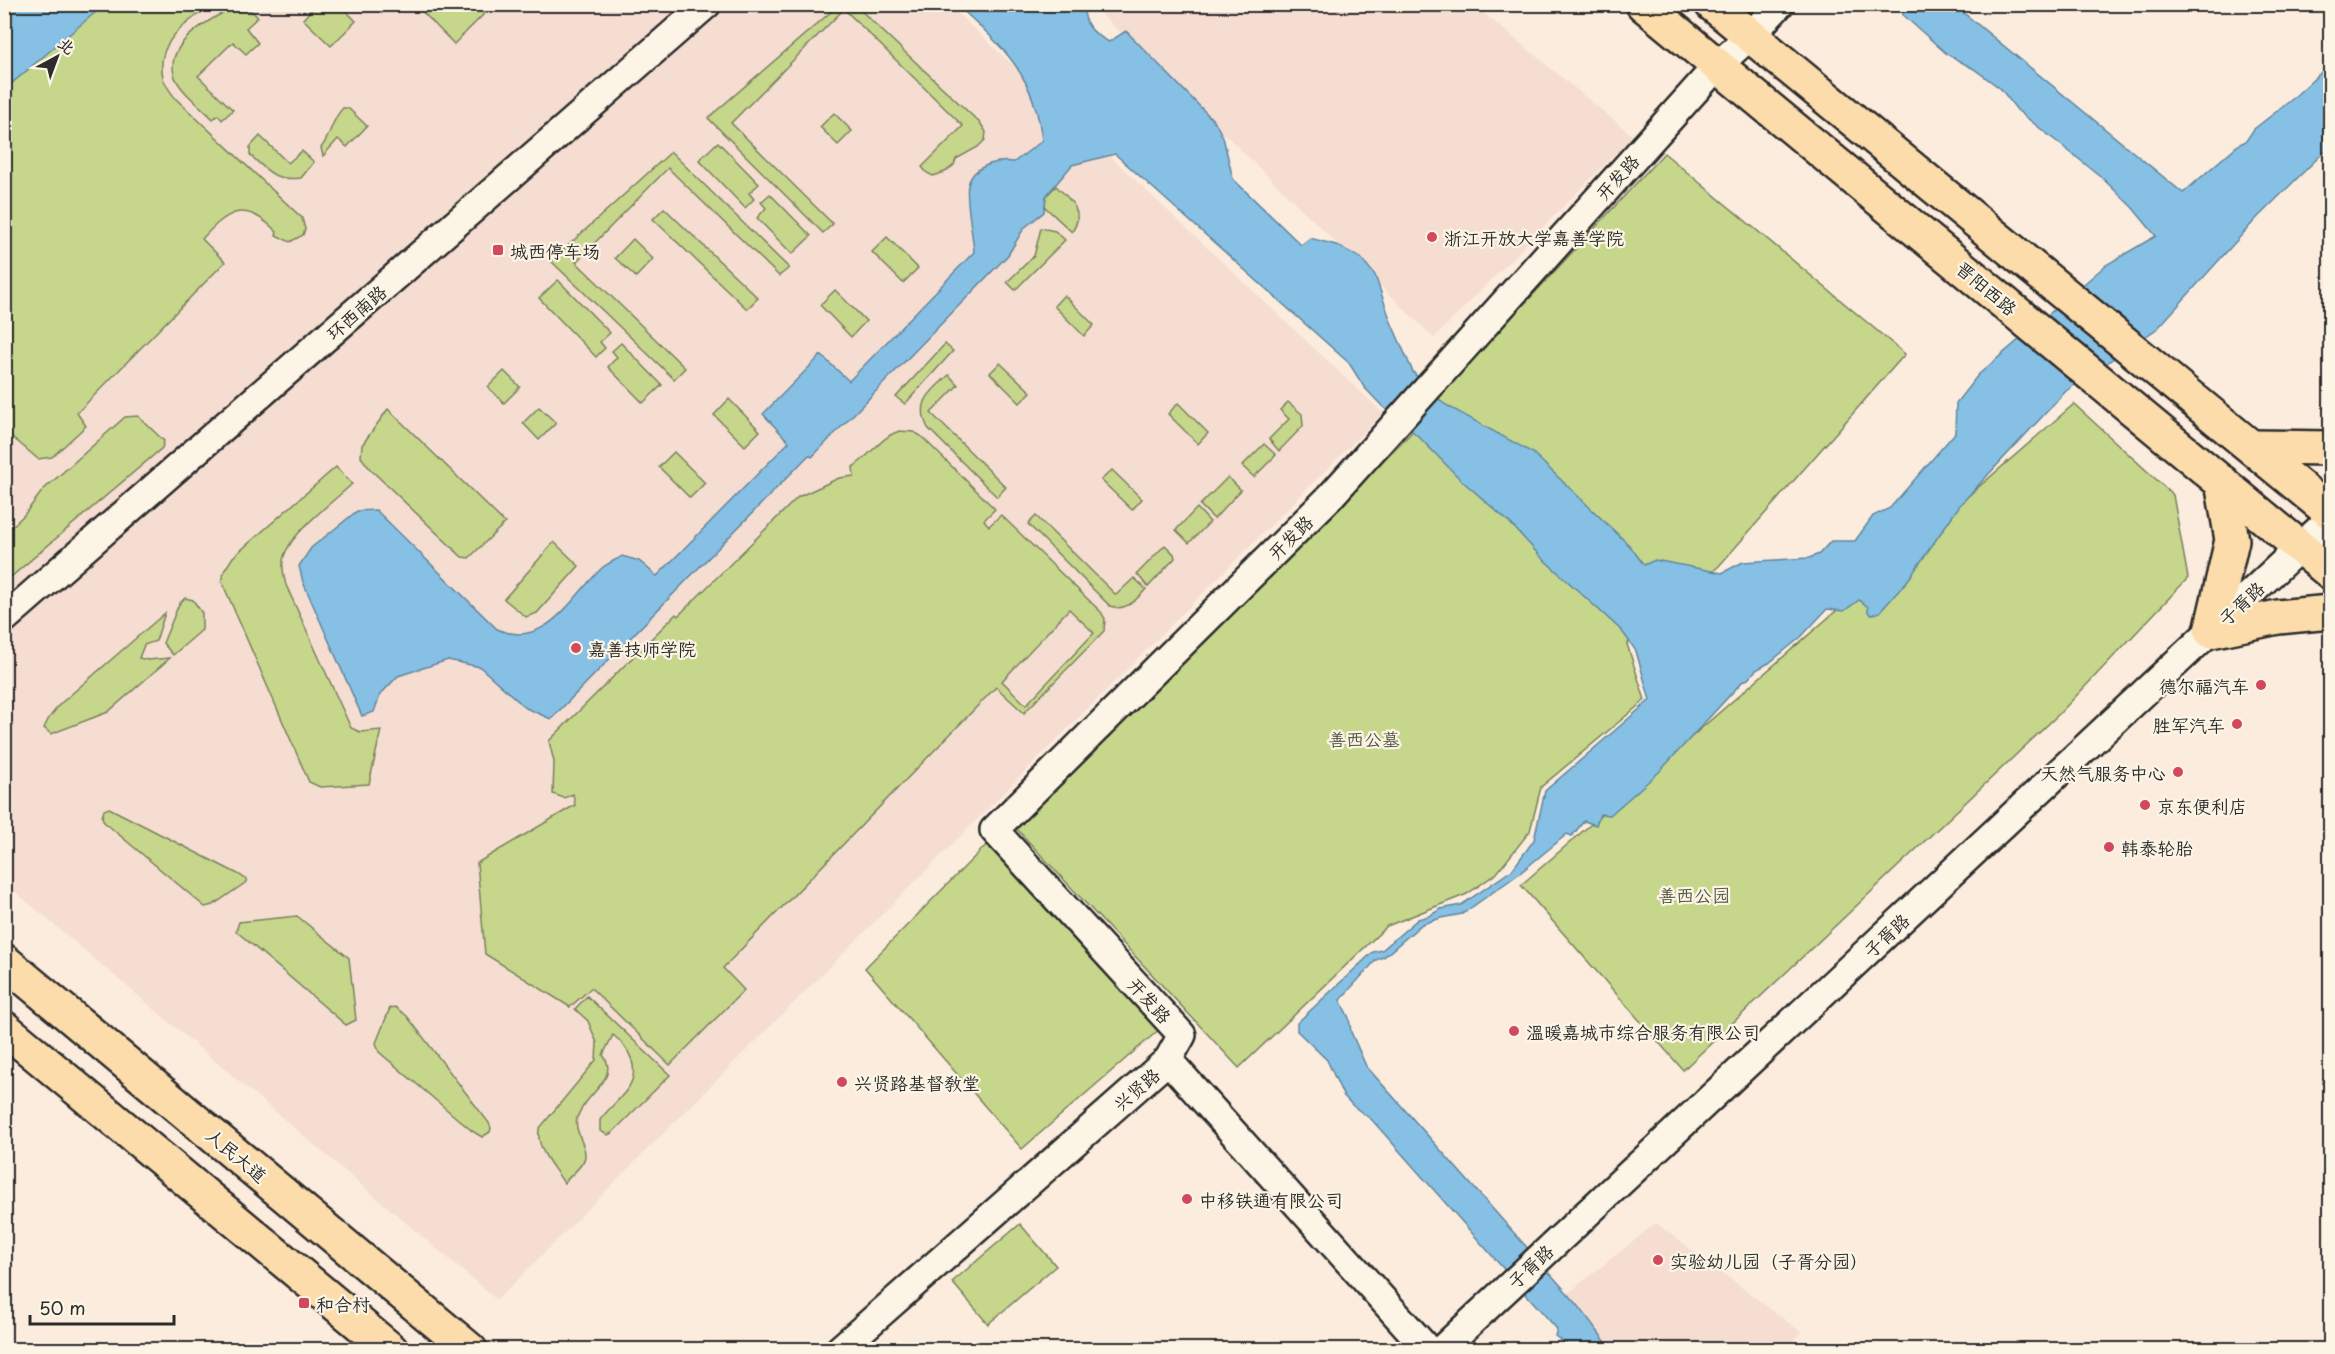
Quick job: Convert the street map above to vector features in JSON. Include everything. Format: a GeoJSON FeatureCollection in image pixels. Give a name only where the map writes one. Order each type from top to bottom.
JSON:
{"type":"FeatureCollection","features":[{"type":"Feature","properties":{"kind":"main road","name":"晋阳西路"},"geometry":{"type":"LineString","coordinates":[[1643,4],[2331,572]]}},
{"type":"Feature","properties":{"kind":"main road"},"geometry":{"type":"LineString","coordinates":[[1712,4],[2331,512]]}},
{"type":"Feature","properties":{"kind":"main road"},"geometry":{"type":"LineString","coordinates":[[2252,447],[2331,448]]}},
{"type":"Feature","properties":{"kind":"main road"},"geometry":{"type":"LineString","coordinates":[[2222,482],[2232,540],[2211,632],[2278,616],[2331,612]]}},
{"type":"Feature","properties":{"kind":"main road","name":"人民大道"},"geometry":{"type":"LineString","coordinates":[[4,961],[470,1350]]}},
{"type":"Feature","properties":{"kind":"main road"},"geometry":{"type":"LineString","coordinates":[[4,1029],[390,1350]]}},
{"type":"Feature","properties":{"kind":"street","name":"环西南路"},"geometry":{"type":"LineString","coordinates":[[4,619],[707,4]]}},
{"type":"Feature","properties":{"kind":"street","name":"开发路"},"geometry":{"type":"LineString","coordinates":[[1168,1060],[1182,1035],[994,830],[1329,498],[1718,65],[1780,4]]}},
{"type":"Feature","properties":{"kind":"street","name":"子胥路"},"geometry":{"type":"LineString","coordinates":[[1441,1350],[2331,519]]}},
{"type":"Feature","properties":{"kind":"street","name":"兴贤路"},"geometry":{"type":"LineString","coordinates":[[839,1350],[1168,1060],[1428,1350]]}},
{"type":"Feature","properties":{"kind":"shaded area","name":"嘉善技师学院"},"geometry":{"type":"Polygon","coordinates":[[[118,5],[949,5],[1383,413],[497,1300],[5,883],[4,104],[118,5]]]}},
{"type":"Feature","properties":{"kind":"shaded area","name":"浙江开放大学嘉善学院"},"geometry":{"type":"Polygon","coordinates":[[[1092,5],[1474,5],[1633,136],[1434,338],[1092,5]]]}},
{"type":"Feature","properties":{"kind":"shaded area","name":"实验幼儿园（子胥分园）"},"geometry":{"type":"Polygon","coordinates":[[[1656,1223],[1801,1332],[1786,1349],[1607,1349],[1562,1298],[1656,1223]]]}},
{"type":"Feature","properties":{"kind":"green space"},"geometry":{"type":"Polygon","coordinates":[[[104,4],[211,5],[183,26],[168,43],[162,64],[165,82],[175,98],[302,218],[305,229],[303,235],[290,242],[276,235],[277,232],[256,215],[247,212],[229,215],[221,221],[202,239],[225,262],[77,413],[86,426],[52,457],[38,459],[5,431],[5,89],[104,4]]]}},
{"type":"Feature","properties":{"kind":"green space"},"geometry":{"type":"Polygon","coordinates":[[[316,5],[340,5],[356,21],[331,46],[303,19],[316,5]]]}},
{"type":"Feature","properties":{"kind":"green space"},"geometry":{"type":"Polygon","coordinates":[[[416,5],[493,5],[454,44],[416,5]]]}},
{"type":"Feature","properties":{"kind":"green space"},"geometry":{"type":"Polygon","coordinates":[[[839,5],[855,5],[981,124],[986,132],[985,140],[978,147],[956,159],[954,165],[945,172],[933,176],[927,173],[922,167],[963,126],[844,9],[731,123],[833,224],[823,233],[708,118],[839,5]]]}},
{"type":"Feature","properties":{"kind":"green space"},"geometry":{"type":"Polygon","coordinates":[[[231,9],[250,10],[258,17],[246,28],[258,43],[246,54],[233,42],[198,76],[233,110],[222,120],[218,115],[213,119],[180,86],[174,74],[173,63],[176,52],[191,34],[211,19],[231,9]]]}},
{"type":"Feature","properties":{"kind":"green space"},"geometry":{"type":"Polygon","coordinates":[[[343,108],[348,108],[367,126],[347,147],[338,139],[323,156],[321,148],[343,108]]]}},
{"type":"Feature","properties":{"kind":"green space"},"geometry":{"type":"Polygon","coordinates":[[[834,113],[852,131],[838,145],[820,127],[834,113]]]}},
{"type":"Feature","properties":{"kind":"green space"},"geometry":{"type":"Polygon","coordinates":[[[260,136],[288,163],[302,151],[314,162],[301,178],[278,177],[250,155],[250,147],[260,136]]]}},
{"type":"Feature","properties":{"kind":"green space"},"geometry":{"type":"Polygon","coordinates":[[[718,142],[759,184],[749,193],[754,199],[745,208],[699,160],[718,142]]]}},
{"type":"Feature","properties":{"kind":"green space"},"geometry":{"type":"Polygon","coordinates":[[[671,152],[789,268],[779,276],[668,168],[576,262],[685,368],[674,379],[551,261],[671,152]]]}},
{"type":"Feature","properties":{"kind":"green space","name":"善西公墓"},"geometry":{"type":"Polygon","coordinates":[[[1664,153],[1905,354],[1719,566],[1627,644],[1645,700],[1541,787],[1530,831],[1497,873],[1467,894],[1387,926],[1239,1068],[1014,826],[1409,435],[1444,391],[1664,153]]]}},
{"type":"Feature","properties":{"kind":"green space"},"geometry":{"type":"Polygon","coordinates":[[[1056,186],[1071,201],[1077,212],[1076,225],[1072,232],[1045,207],[1046,196],[1056,186]]]}},
{"type":"Feature","properties":{"kind":"green space"},"geometry":{"type":"Polygon","coordinates":[[[770,194],[811,236],[792,254],[757,218],[766,208],[761,202],[770,194]]]}},
{"type":"Feature","properties":{"kind":"green space"},"geometry":{"type":"Polygon","coordinates":[[[664,208],[758,298],[747,309],[653,219],[664,208]]]}},
{"type":"Feature","properties":{"kind":"green space"},"geometry":{"type":"Polygon","coordinates":[[[1041,228],[1055,231],[1065,240],[1015,290],[1007,282],[1034,256],[1041,228]]]}},
{"type":"Feature","properties":{"kind":"green space"},"geometry":{"type":"Polygon","coordinates":[[[887,237],[918,268],[903,283],[872,252],[887,237]]]}},
{"type":"Feature","properties":{"kind":"green space"},"geometry":{"type":"Polygon","coordinates":[[[633,239],[653,259],[636,277],[615,258],[633,239]]]}},
{"type":"Feature","properties":{"kind":"green space"},"geometry":{"type":"Polygon","coordinates":[[[558,280],[610,333],[600,342],[605,348],[596,357],[539,298],[558,280]]]}},
{"type":"Feature","properties":{"kind":"green space"},"geometry":{"type":"Polygon","coordinates":[[[835,290],[866,321],[851,337],[820,305],[835,290]]]}},
{"type":"Feature","properties":{"kind":"green space"},"geometry":{"type":"Polygon","coordinates":[[[1064,295],[1094,325],[1084,336],[1054,306],[1064,295]]]}},
{"type":"Feature","properties":{"kind":"green space"},"geometry":{"type":"Polygon","coordinates":[[[621,343],[662,385],[643,403],[608,367],[617,357],[612,351],[621,343]]]}},
{"type":"Feature","properties":{"kind":"green space"},"geometry":{"type":"Polygon","coordinates":[[[945,344],[953,351],[905,404],[896,397],[945,344]]]}},
{"type":"Feature","properties":{"kind":"green space"},"geometry":{"type":"Polygon","coordinates":[[[1000,363],[1031,392],[1020,403],[990,373],[1000,363]]]}},
{"type":"Feature","properties":{"kind":"green space"},"geometry":{"type":"Polygon","coordinates":[[[504,371],[520,387],[504,403],[488,387],[504,371]]]}},
{"type":"Feature","properties":{"kind":"green space"},"geometry":{"type":"Polygon","coordinates":[[[949,375],[958,385],[931,413],[1006,487],[997,497],[928,428],[924,419],[924,404],[927,398],[949,375]]]}},
{"type":"Feature","properties":{"kind":"green space"},"geometry":{"type":"Polygon","coordinates":[[[729,399],[760,431],[745,446],[714,415],[729,399]]]}},
{"type":"Feature","properties":{"kind":"green space"},"geometry":{"type":"Polygon","coordinates":[[[1288,402],[1302,414],[1303,426],[1279,451],[1269,439],[1289,419],[1280,410],[1288,402]]]}},
{"type":"Feature","properties":{"kind":"green space"},"geometry":{"type":"Polygon","coordinates":[[[1178,403],[1208,433],[1198,444],[1168,414],[1178,403]]]}},
{"type":"Feature","properties":{"kind":"green space","name":"善西公园"},"geometry":{"type":"Polygon","coordinates":[[[2074,404],[2173,495],[2188,578],[2060,713],[1683,1070],[1521,885],[2074,404]]]}},
{"type":"Feature","properties":{"kind":"green space"},"geometry":{"type":"Polygon","coordinates":[[[539,407],[556,423],[539,440],[523,423],[539,407]]]}},
{"type":"Feature","properties":{"kind":"green space"},"geometry":{"type":"Polygon","coordinates":[[[388,409],[505,523],[469,558],[462,557],[370,469],[361,457],[362,445],[388,409]]]}},
{"type":"Feature","properties":{"kind":"green space"},"geometry":{"type":"Polygon","coordinates":[[[138,416],[164,441],[162,448],[5,582],[5,533],[24,515],[43,490],[125,417],[138,416]]]}},
{"type":"Feature","properties":{"kind":"green space"},"geometry":{"type":"Polygon","coordinates":[[[899,431],[914,432],[921,436],[995,509],[984,520],[989,526],[1001,515],[1101,612],[1105,619],[1104,631],[1024,713],[996,687],[723,968],[744,990],[670,1065],[591,988],[570,1007],[485,954],[477,863],[575,805],[573,794],[564,798],[553,794],[554,762],[549,741],[676,614],[678,616],[798,497],[839,478],[854,476],[853,467],[899,431]],[[1069,609],[1002,681],[1026,705],[1094,633],[1069,609]]]}},
{"type":"Feature","properties":{"kind":"green space"},"geometry":{"type":"Polygon","coordinates":[[[1264,444],[1276,455],[1254,477],[1242,466],[1264,444]]]}},
{"type":"Feature","properties":{"kind":"green space"},"geometry":{"type":"Polygon","coordinates":[[[674,452],[705,483],[690,498],[659,467],[674,452]]]}},
{"type":"Feature","properties":{"kind":"green space"},"geometry":{"type":"Polygon","coordinates":[[[336,467],[352,484],[292,541],[283,561],[283,573],[286,585],[351,728],[360,732],[381,730],[369,784],[320,787],[309,782],[222,582],[224,571],[233,557],[336,467]]]}},
{"type":"Feature","properties":{"kind":"green space"},"geometry":{"type":"Polygon","coordinates":[[[1112,470],[1142,499],[1132,510],[1101,480],[1112,470]]]}},
{"type":"Feature","properties":{"kind":"green space"},"geometry":{"type":"Polygon","coordinates":[[[1228,477],[1241,490],[1214,519],[1200,505],[1228,477]]]}},
{"type":"Feature","properties":{"kind":"green space"},"geometry":{"type":"Polygon","coordinates":[[[1197,508],[1210,522],[1189,543],[1176,530],[1197,508]]]}},
{"type":"Feature","properties":{"kind":"green space"},"geometry":{"type":"Polygon","coordinates":[[[1036,516],[1116,595],[1134,578],[1146,589],[1126,606],[1121,608],[1110,606],[1028,524],[1036,516]]]}},
{"type":"Feature","properties":{"kind":"green space"},"geometry":{"type":"Polygon","coordinates":[[[554,542],[579,566],[537,613],[526,617],[504,599],[554,542]]]}},
{"type":"Feature","properties":{"kind":"green space"},"geometry":{"type":"Polygon","coordinates":[[[1165,545],[1175,558],[1148,587],[1137,574],[1165,545]]]}},
{"type":"Feature","properties":{"kind":"green space"},"geometry":{"type":"Polygon","coordinates":[[[185,598],[193,600],[202,613],[202,630],[173,655],[163,643],[179,604],[185,598]]]}},
{"type":"Feature","properties":{"kind":"green space"},"geometry":{"type":"Polygon","coordinates":[[[165,613],[156,641],[144,645],[139,658],[148,660],[170,658],[108,712],[51,734],[44,728],[60,704],[165,613]]]}},
{"type":"Feature","properties":{"kind":"green space"},"geometry":{"type":"Polygon","coordinates":[[[109,808],[247,880],[213,905],[205,907],[104,822],[102,817],[104,810],[109,808]]]}},
{"type":"Feature","properties":{"kind":"green space"},"geometry":{"type":"Polygon","coordinates":[[[992,839],[1161,1028],[1022,1149],[865,968],[992,839]]]}},
{"type":"Feature","properties":{"kind":"green space"},"geometry":{"type":"Polygon","coordinates":[[[297,916],[349,958],[356,1020],[346,1025],[236,931],[239,922],[297,916]]]}},
{"type":"Feature","properties":{"kind":"green space"},"geometry":{"type":"Polygon","coordinates":[[[587,996],[670,1075],[612,1133],[608,1135],[600,1131],[600,1120],[632,1081],[631,1059],[624,1046],[613,1035],[603,1055],[608,1072],[605,1079],[581,1109],[577,1118],[577,1130],[584,1147],[585,1157],[579,1168],[564,1183],[543,1150],[539,1129],[596,1060],[597,1043],[588,1021],[575,1009],[587,996]]]}},
{"type":"Feature","properties":{"kind":"green space"},"geometry":{"type":"Polygon","coordinates":[[[395,1007],[407,1016],[489,1123],[490,1132],[482,1137],[472,1131],[379,1052],[376,1043],[390,1008],[395,1007]]]}},
{"type":"Feature","properties":{"kind":"green space"},"geometry":{"type":"Polygon","coordinates":[[[1020,1224],[1056,1266],[988,1324],[952,1282],[1020,1224]]]}},
{"type":"Feature","properties":{"kind":"water"},"geometry":{"type":"Polygon","coordinates":[[[5,4],[104,4],[104,5],[5,89],[5,4]]]}},
{"type":"Feature","properties":{"kind":"water"},"geometry":{"type":"Polygon","coordinates":[[[957,5],[1084,5],[1087,23],[1103,39],[1109,42],[1126,31],[1215,122],[1223,137],[1233,179],[1301,245],[1310,238],[1336,245],[1361,258],[1375,275],[1391,322],[1413,372],[1444,404],[1533,453],[1630,546],[1644,565],[1655,560],[1722,573],[1743,562],[1809,558],[1819,554],[1831,541],[1855,541],[1873,516],[1890,508],[1955,433],[1956,403],[1978,375],[2106,265],[2156,236],[2132,207],[2099,175],[2017,110],[2001,89],[1974,69],[1948,55],[1903,15],[1903,5],[1954,5],[2183,193],[2238,145],[2246,141],[2254,129],[2290,101],[2330,64],[2330,146],[2257,218],[2158,328],[2066,391],[1960,505],[1908,580],[1880,612],[1871,615],[1868,607],[1859,600],[1844,611],[1827,609],[1801,637],[1743,681],[1659,772],[1610,815],[1600,814],[1596,825],[1584,821],[1572,836],[1567,834],[1520,873],[1462,914],[1422,924],[1385,956],[1376,960],[1340,1000],[1366,1066],[1578,1305],[1611,1349],[1573,1349],[1555,1336],[1557,1329],[1372,1120],[1353,1106],[1343,1095],[1327,1060],[1297,1031],[1297,1023],[1373,952],[1382,950],[1418,919],[1441,909],[1461,905],[1512,870],[1534,840],[1545,791],[1650,700],[1636,651],[1622,631],[1541,557],[1510,523],[1460,479],[1418,436],[1382,406],[1364,387],[1349,363],[1115,154],[1072,165],[1046,196],[1044,212],[1024,228],[1008,255],[812,457],[809,455],[551,719],[526,708],[480,667],[448,660],[398,676],[380,695],[374,712],[362,716],[303,582],[299,566],[311,548],[357,511],[376,510],[497,629],[514,634],[530,633],[544,627],[557,617],[602,568],[622,556],[639,561],[657,576],[789,442],[763,414],[821,355],[849,381],[974,252],[968,199],[968,185],[971,178],[980,168],[987,165],[1014,162],[1042,141],[1032,97],[1014,64],[989,35],[957,5]]]}},
{"type":"Feature","properties":{"kind":"place","name":"浙江开放大学嘉善学院"},"geometry":{"type":"Point","coordinates":[1432,237]}},
{"type":"Feature","properties":{"kind":"place","name":"城西停车场"},"geometry":{"type":"Point","coordinates":[498,250]}},
{"type":"Feature","properties":{"kind":"place","name":"嘉善技师学院"},"geometry":{"type":"Point","coordinates":[576,648]}},
{"type":"Feature","properties":{"kind":"place","name":"德尔福汽车"},"geometry":{"type":"Point","coordinates":[2261,685]}},
{"type":"Feature","properties":{"kind":"place","name":"胜军汽车"},"geometry":{"type":"Point","coordinates":[2237,724]}},
{"type":"Feature","properties":{"kind":"place","name":"天然气服务中心"},"geometry":{"type":"Point","coordinates":[2178,772]}},
{"type":"Feature","properties":{"kind":"place","name":"京东便利店"},"geometry":{"type":"Point","coordinates":[2145,805]}},
{"type":"Feature","properties":{"kind":"place","name":"韩泰轮胎"},"geometry":{"type":"Point","coordinates":[2109,847]}},
{"type":"Feature","properties":{"kind":"place","name":"温暖嘉城市综合服务有限公司"},"geometry":{"type":"Point","coordinates":[1514,1031]}},
{"type":"Feature","properties":{"kind":"place","name":"兴贤路基督教堂"},"geometry":{"type":"Point","coordinates":[842,1082]}},
{"type":"Feature","properties":{"kind":"place","name":"中移铁通有限公司"},"geometry":{"type":"Point","coordinates":[1187,1199]}},
{"type":"Feature","properties":{"kind":"place","name":"实验幼儿园（子胥分园）"},"geometry":{"type":"Point","coordinates":[1658,1260]}},
{"type":"Feature","properties":{"kind":"place","name":"和合村"},"geometry":{"type":"Point","coordinates":[304,1303]}}]}
